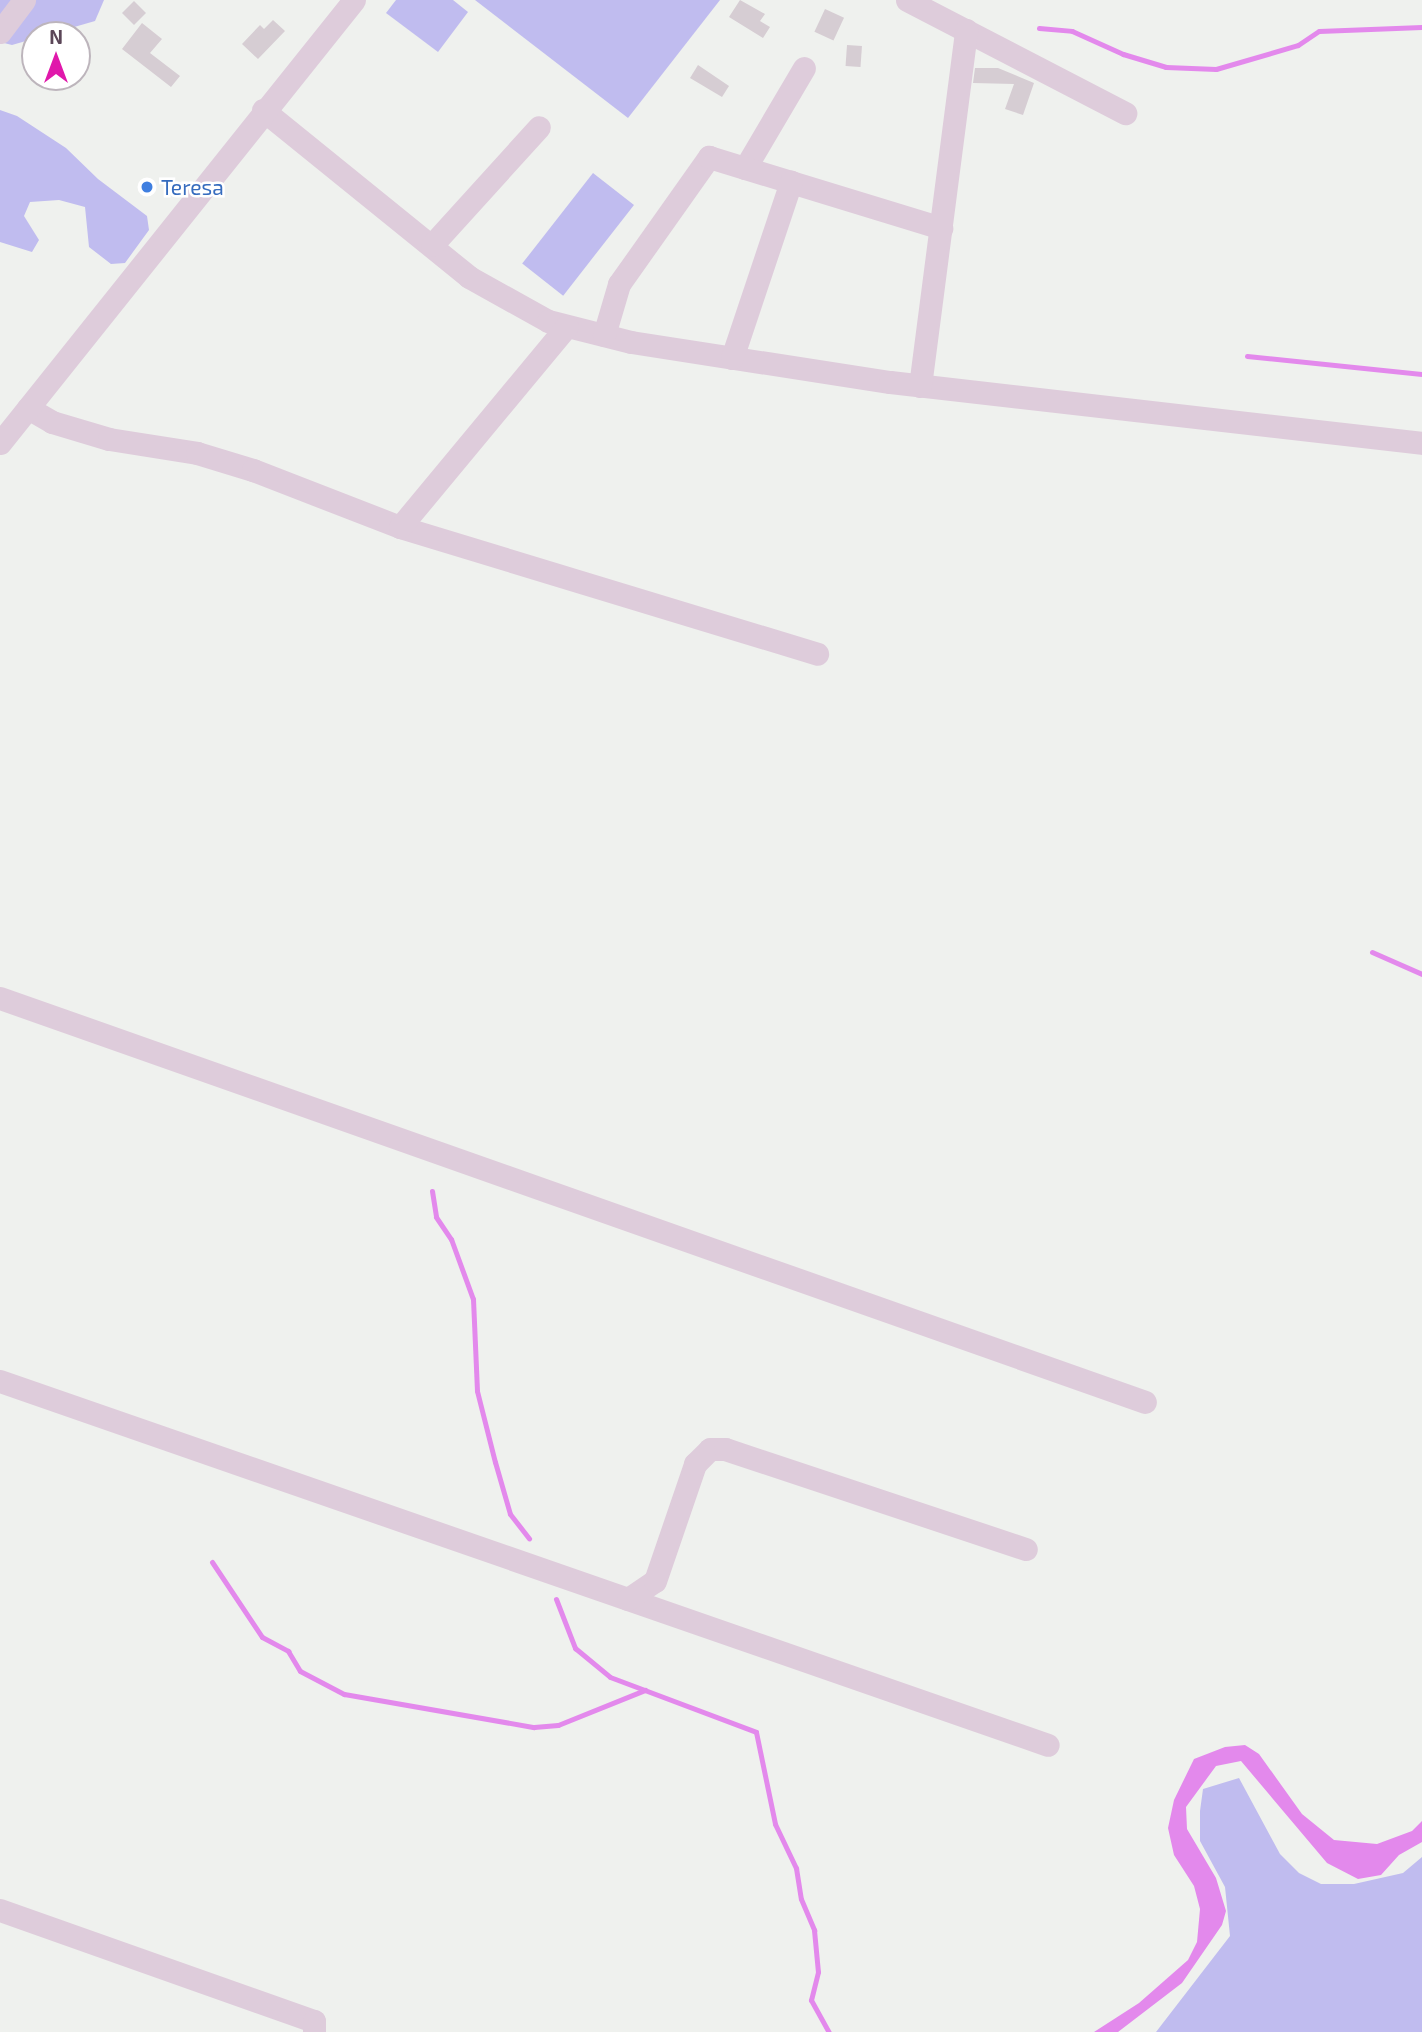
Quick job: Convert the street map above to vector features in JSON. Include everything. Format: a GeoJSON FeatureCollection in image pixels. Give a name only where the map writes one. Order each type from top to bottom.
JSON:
{"type":"FeatureCollection","features":[{"type":"Feature","properties":{"kind":"street"},"geometry":{"type":"LineString","coordinates":[[0,32],[24,0]]}},
{"type":"Feature","properties":{"kind":"street"},"geometry":{"type":"LineString","coordinates":[[0,443],[263,110],[354,0]]}},
{"type":"Feature","properties":{"kind":"street"},"geometry":{"type":"LineString","coordinates":[[907,0],[1125,113]]}},
{"type":"Feature","properties":{"kind":"street"},"geometry":{"type":"LineString","coordinates":[[920,386],[966,30]]}},
{"type":"Feature","properties":{"kind":"street"},"geometry":{"type":"LineString","coordinates":[[745,168],[804,68]]}},
{"type":"Feature","properties":{"kind":"street"},"geometry":{"type":"LineString","coordinates":[[263,110],[469,277],[548,321],[604,335],[732,358],[920,386],[1422,443]]}},
{"type":"Feature","properties":{"kind":"street"},"geometry":{"type":"LineString","coordinates":[[432,245],[539,127]]}},
{"type":"Feature","properties":{"kind":"street"},"geometry":{"type":"LineString","coordinates":[[604,335],[619,284],[709,157],[941,228]]}},
{"type":"Feature","properties":{"kind":"street"},"geometry":{"type":"LineString","coordinates":[[732,358],[791,182]]}},
{"type":"Feature","properties":{"kind":"street"},"geometry":{"type":"LineString","coordinates":[[400,527],[567,326]]}},
{"type":"Feature","properties":{"kind":"street"},"geometry":{"type":"LineString","coordinates":[[28,408],[52,422],[109,439],[197,453],[253,470],[400,527],[817,654]]}},
{"type":"Feature","properties":{"kind":"street"},"geometry":{"type":"LineString","coordinates":[[0,998],[1145,1402]]}},
{"type":"Feature","properties":{"kind":"street"},"geometry":{"type":"LineString","coordinates":[[0,1381],[1048,1745]]}},
{"type":"Feature","properties":{"kind":"street"},"geometry":{"type":"LineString","coordinates":[[628,1599],[655,1581],[695,1464],[710,1449],[725,1449],[1026,1549]]}},
{"type":"Feature","properties":{"kind":"street"},"geometry":{"type":"LineString","coordinates":[[0,1910],[314,2026]]}},
{"type":"Feature","properties":{"kind":"shaded area"},"geometry":{"type":"Polygon","coordinates":[[[0,0],[104,0],[95,21],[21,21],[21,42],[12,45],[0,42],[0,0]]]}},
{"type":"Feature","properties":{"kind":"shaded area"},"geometry":{"type":"Polygon","coordinates":[[[396,0],[453,0],[468,12],[438,52],[386,13],[396,0]]]}},
{"type":"Feature","properties":{"kind":"shaded area"},"geometry":{"type":"Polygon","coordinates":[[[475,0],[720,0],[628,118],[475,0]]]}},
{"type":"Feature","properties":{"kind":"shaded area"},"geometry":{"type":"Polygon","coordinates":[[[0,110],[17,116],[66,148],[98,179],[147,216],[149,230],[125,263],[111,264],[89,247],[85,207],[59,200],[30,202],[24,216],[39,240],[32,252],[0,242],[0,110]]]}},
{"type":"Feature","properties":{"kind":"shaded area"},"geometry":{"type":"Polygon","coordinates":[[[593,173],[634,205],[563,296],[522,264],[593,173]]]}},
{"type":"Feature","properties":{"kind":"shaded area"},"geometry":{"type":"Polygon","coordinates":[[[1245,1745],[1259,1754],[1302,1814],[1334,1840],[1377,1844],[1412,1831],[1422,1821],[1422,1842],[1399,1855],[1381,1875],[1358,1879],[1327,1863],[1241,1761],[1216,1766],[1186,1807],[1187,1829],[1216,1878],[1226,1911],[1222,1925],[1182,1983],[1118,2032],[1094,2032],[1139,2003],[1188,1960],[1197,1942],[1200,1909],[1194,1886],[1174,1855],[1168,1828],[1174,1800],[1194,1759],[1225,1747],[1245,1745]]]}},
{"type":"Feature","properties":{"kind":"shaded area"},"geometry":{"type":"Polygon","coordinates":[[[1239,1778],[1280,1854],[1299,1873],[1321,1884],[1354,1884],[1403,1873],[1422,1857],[1422,2032],[1156,2032],[1230,1936],[1225,1887],[1200,1841],[1200,1811],[1203,1789],[1239,1778]]]}},
{"type":"Feature","properties":{"kind":"building"},"geometry":{"type":"Polygon","coordinates":[[[740,0],[765,14],[760,21],[770,27],[763,38],[729,17],[740,0]]]}},
{"type":"Feature","properties":{"kind":"building"},"geometry":{"type":"Polygon","coordinates":[[[134,1],[146,13],[134,25],[122,13],[134,1]]]}},
{"type":"Feature","properties":{"kind":"building"},"geometry":{"type":"Polygon","coordinates":[[[825,9],[844,18],[833,41],[814,32],[825,9]]]}},
{"type":"Feature","properties":{"kind":"building"},"geometry":{"type":"Polygon","coordinates":[[[273,20],[285,31],[258,59],[242,44],[260,25],[264,29],[273,20]]]}},
{"type":"Feature","properties":{"kind":"building"},"geometry":{"type":"Polygon","coordinates":[[[142,23],[162,39],[150,53],[180,76],[171,87],[122,49],[142,23]]]}},
{"type":"Feature","properties":{"kind":"building"},"geometry":{"type":"Polygon","coordinates":[[[847,45],[862,46],[860,67],[846,66],[847,45]]]}},
{"type":"Feature","properties":{"kind":"building"},"geometry":{"type":"Polygon","coordinates":[[[698,65],[729,86],[722,97],[690,78],[698,65]]]}},
{"type":"Feature","properties":{"kind":"building"},"geometry":{"type":"Polygon","coordinates":[[[975,68],[998,68],[1034,83],[1023,115],[1005,109],[1014,84],[973,83],[975,68]]]}},
{"type":"Feature","properties":{"kind":"waterway"},"geometry":{"type":"LineString","coordinates":[[1039,28],[1072,31],[1123,54],[1166,67],[1216,69],[1298,45],[1319,31],[1422,27]]}},
{"type":"Feature","properties":{"kind":"waterway"},"geometry":{"type":"LineString","coordinates":[[1247,356],[1422,374]]}},
{"type":"Feature","properties":{"kind":"waterway"},"geometry":{"type":"LineString","coordinates":[[1372,952],[1422,974]]}},
{"type":"Feature","properties":{"kind":"waterway"},"geometry":{"type":"LineString","coordinates":[[432,1191],[436,1217],[451,1239],[473,1299],[477,1391],[495,1462],[510,1514],[529,1538]]}},
{"type":"Feature","properties":{"kind":"waterway"},"geometry":{"type":"LineString","coordinates":[[212,1562],[262,1637],[288,1651],[300,1671],[344,1694],[534,1727],[558,1725],[645,1690]]}},
{"type":"Feature","properties":{"kind":"waterway"},"geometry":{"type":"LineString","coordinates":[[556,1599],[575,1648],[610,1677],[756,1732],[775,1824],[796,1868],[801,1899],[814,1930],[818,1972],[811,2000],[829,2032]]}},
{"type":"Feature","properties":{"kind":"place","name":"Teresa"},"geometry":{"type":"Point","coordinates":[147,187]}}]}
